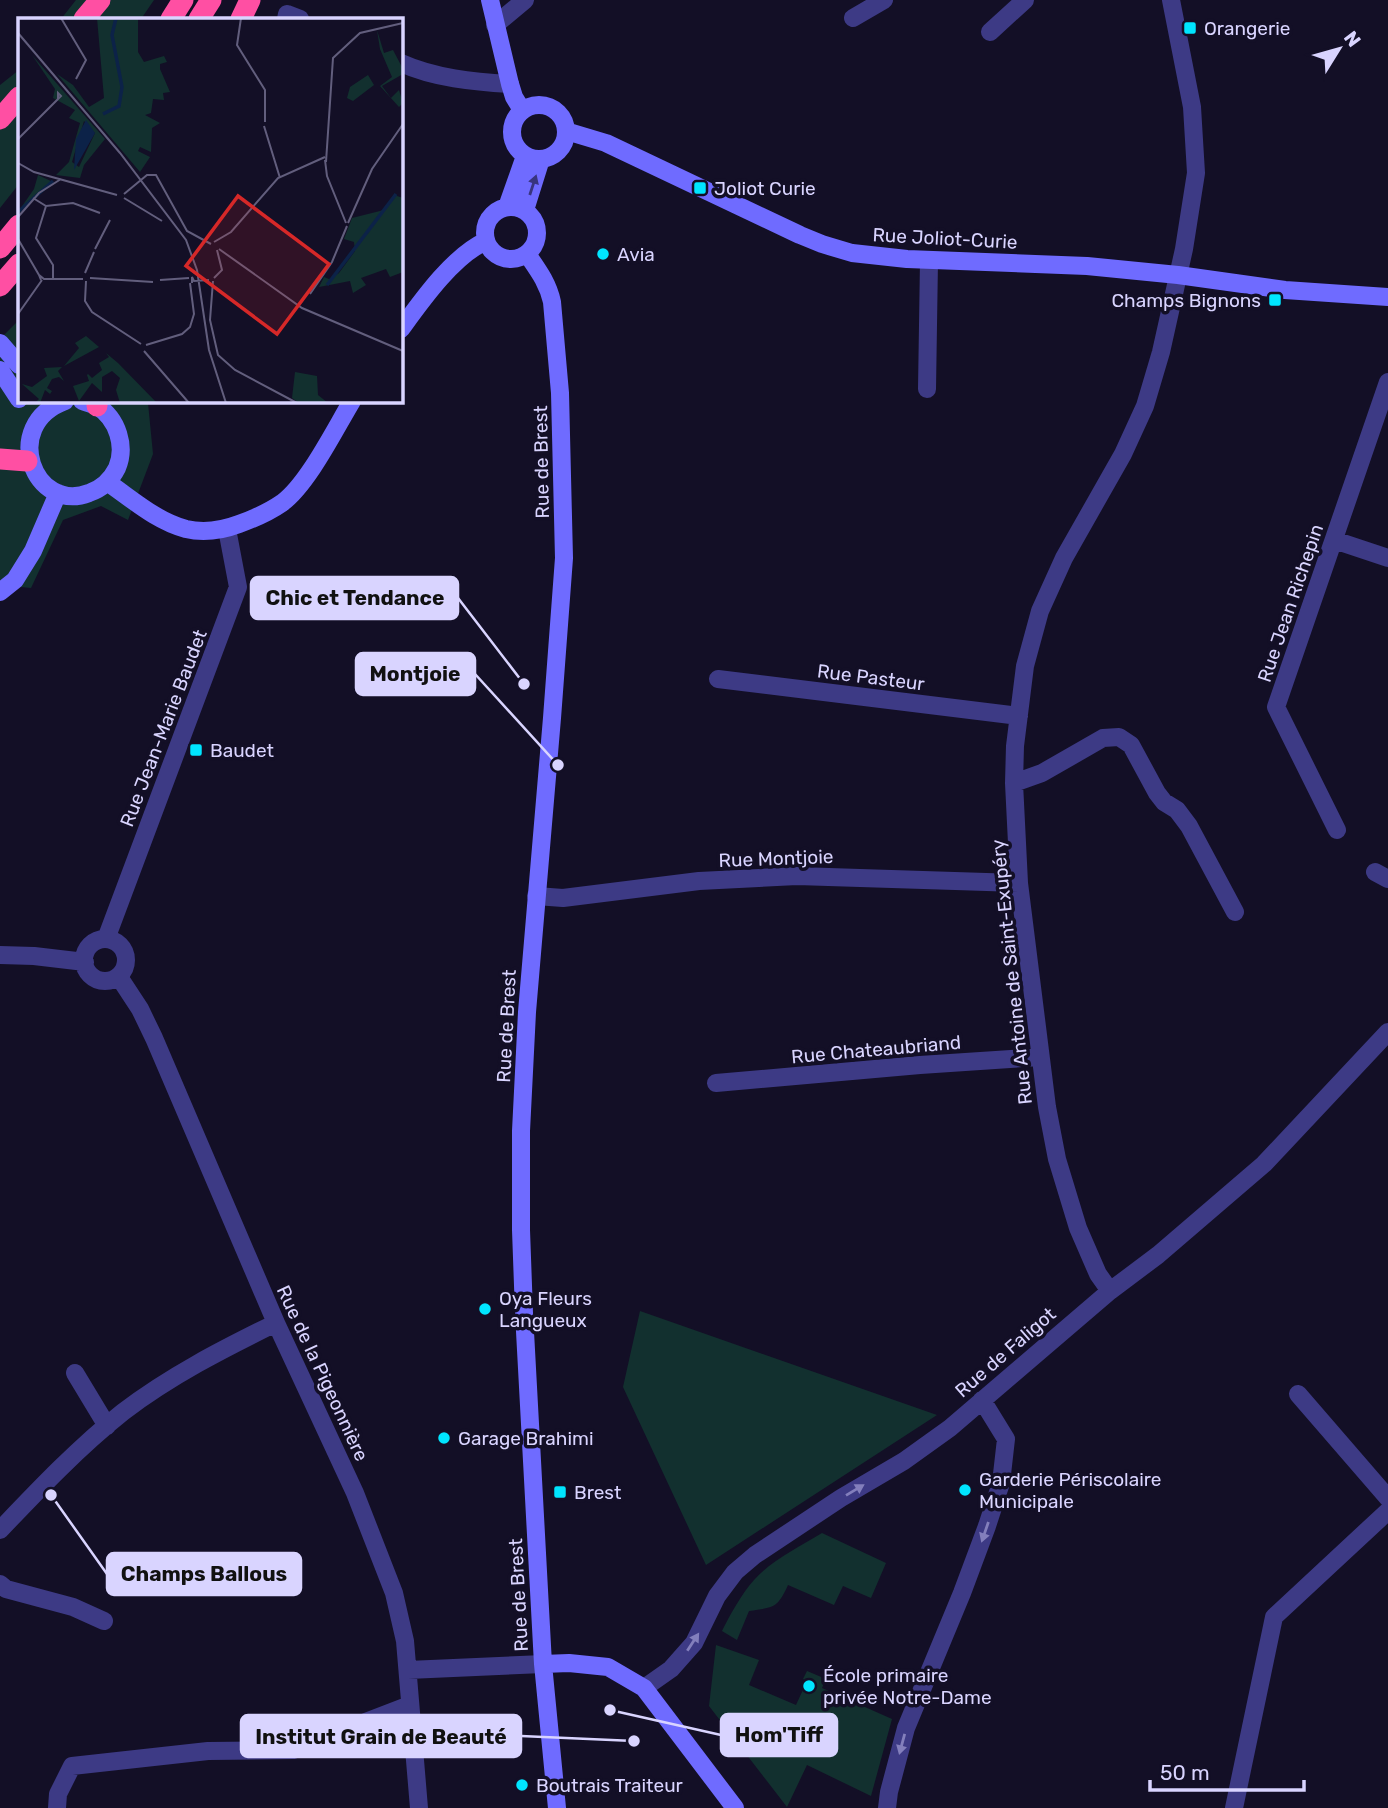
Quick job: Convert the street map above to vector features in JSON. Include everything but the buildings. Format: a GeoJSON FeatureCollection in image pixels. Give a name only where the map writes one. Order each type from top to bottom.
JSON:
{"type":"FeatureCollection","features":[{"type":"Feature","properties":{"kind":"highway"},"geometry":{"type":"LineString","coordinates":[[85,18],[100,0]]}},
{"type":"Feature","properties":{"kind":"highway"},"geometry":{"type":"LineString","coordinates":[[172,18],[183,0]]}},
{"type":"Feature","properties":{"kind":"highway"},"geometry":{"type":"LineString","coordinates":[[200,18],[211,0]]}},
{"type":"Feature","properties":{"kind":"highway"},"geometry":{"type":"LineString","coordinates":[[241,18],[250,0]]}},
{"type":"Feature","properties":{"kind":"highway"},"geometry":{"type":"LineString","coordinates":[[0,120],[18,98]]}},
{"type":"Feature","properties":{"kind":"highway"},"geometry":{"type":"LineString","coordinates":[[0,248],[18,226]]}},
{"type":"Feature","properties":{"kind":"highway"},"geometry":{"type":"LineString","coordinates":[[0,459],[27,461]]}},
{"type":"Feature","properties":{"kind":"street"},"geometry":{"type":"LineString","coordinates":[[490,0],[510,84],[522,110]]}},
{"type":"Feature","properties":{"kind":"street"},"geometry":{"type":"LineString","coordinates":[[495,25],[525,0]]}},
{"type":"Feature","properties":{"kind":"street"},"geometry":{"type":"LineString","coordinates":[[853,18],[884,0]]}},
{"type":"Feature","properties":{"kind":"street"},"geometry":{"type":"LineString","coordinates":[[990,32],[1025,0]]}},
{"type":"Feature","properties":{"kind":"street","name":"Rue Antoine de Saint-Exupéry"},"geometry":{"type":"LineString","coordinates":[[1110,1291],[1098,1274],[1078,1228],[1057,1159],[1046,1107],[1019,883],[1015,746],[1025,666],[1040,611],[1064,558],[1123,454],[1145,406],[1161,352],[1184,250],[1196,173],[1192,107],[1171,0]]}},
{"type":"Feature","properties":{"kind":"street"},"geometry":{"type":"LineString","coordinates":[[402,64],[449,77],[510,84]]}},
{"type":"Feature","properties":{"kind":"street"},"geometry":{"type":"LineString","coordinates":[[530,106],[547,106],[560,115],[566,131],[565,139],[556,153],[533,158],[518,150],[511,134],[516,117],[530,106]]}},
{"type":"Feature","properties":{"kind":"street","name":"Rue Joliot-Curie"},"geometry":{"type":"LineString","coordinates":[[566,131],[606,143],[822,244],[852,253],[929,261],[1087,266],[1285,290],[1388,297]]}},
{"type":"Feature","properties":{"kind":"street"},"geometry":{"type":"LineString","coordinates":[[516,208],[533,158]]}},
{"type":"Feature","properties":{"kind":"street"},"geometry":{"type":"LineString","coordinates":[[516,208],[531,216],[538,231],[537,240],[527,254],[512,259],[504,258],[490,248],[485,233],[494,213],[516,208]]}},
{"type":"Feature","properties":{"kind":"street"},"geometry":{"type":"LineString","coordinates":[[402,328],[463,254],[486,241]]}},
{"type":"Feature","properties":{"kind":"street","name":"Rue de Brest"},"geometry":{"type":"LineString","coordinates":[[527,254],[544,278],[552,302],[560,393],[563,510],[563,572],[526,1025],[521,1131],[524,1313],[543,1664],[557,1808]]}},
{"type":"Feature","properties":{"kind":"street"},"geometry":{"type":"LineString","coordinates":[[928,388],[929,261]]}},
{"type":"Feature","properties":{"kind":"street"},"geometry":{"type":"LineString","coordinates":[[0,343],[18,364]]}},
{"type":"Feature","properties":{"kind":"street"},"geometry":{"type":"LineString","coordinates":[[0,370],[18,397]]}},
{"type":"Feature","properties":{"kind":"street","name":"Rue Jean Richepin"},"geometry":{"type":"LineString","coordinates":[[1337,830],[1276,707],[1388,382]]}},
{"type":"Feature","properties":{"kind":"street"},"geometry":{"type":"LineString","coordinates":[[21,402],[29,429]]}},
{"type":"Feature","properties":{"kind":"street"},"geometry":{"type":"LineString","coordinates":[[61,402],[50,405],[37,416],[29,429],[25,445],[27,461],[39,481],[58,493],[71,496],[97,490],[116,470],[121,456],[117,427],[108,415],[92,403]]}},
{"type":"Feature","properties":{"kind":"street"},"geometry":{"type":"LineString","coordinates":[[107,482],[162,520],[187,529],[211,531],[228,528],[253,519],[283,503],[298,488],[351,402]]}},
{"type":"Feature","properties":{"kind":"street"},"geometry":{"type":"LineString","coordinates":[[0,592],[15,580],[33,551],[58,493]]}},
{"type":"Feature","properties":{"kind":"street","name":"Rue Jean-Marie Baudet"},"geometry":{"type":"LineString","coordinates":[[106,939],[238,587],[228,528]]}},
{"type":"Feature","properties":{"kind":"street"},"geometry":{"type":"LineString","coordinates":[[1334,540],[1388,558]]}},
{"type":"Feature","properties":{"kind":"street","name":"Rue Pasteur"},"geometry":{"type":"LineString","coordinates":[[718,679],[1019,716]]}},
{"type":"Feature","properties":{"kind":"street"},"geometry":{"type":"LineString","coordinates":[[1014,783],[1042,773],[1103,738],[1119,737],[1131,745],[1164,802],[1177,810],[1189,826],[1235,912]]}},
{"type":"Feature","properties":{"kind":"street","name":"Rue Montjoie"},"geometry":{"type":"LineString","coordinates":[[536,896],[563,898],[699,881],[797,876],[1019,883]]}},
{"type":"Feature","properties":{"kind":"street"},"geometry":{"type":"LineString","coordinates":[[106,939],[118,943],[125,954],[126,966],[119,976],[107,981],[94,978],[85,962],[88,949],[106,939]]}},
{"type":"Feature","properties":{"kind":"street"},"geometry":{"type":"LineString","coordinates":[[0,955],[85,962]]}},
{"type":"Feature","properties":{"kind":"street","name":"Rue de la Pigeonnière"},"geometry":{"type":"LineString","coordinates":[[119,976],[141,1009],[154,1038],[276,1323],[355,1493],[394,1593],[405,1641],[419,1808]]}},
{"type":"Feature","properties":{"kind":"street","name":"Rue de Faligot"},"geometry":{"type":"LineString","coordinates":[[644,1688],[671,1669],[694,1643],[717,1596],[735,1572],[755,1555],[841,1498],[904,1461],[950,1428],[1264,1164],[1388,1032]]}},
{"type":"Feature","properties":{"kind":"street","name":"Rue Chateaubriand"},"geometry":{"type":"LineString","coordinates":[[716,1083],[1040,1057]]}},
{"type":"Feature","properties":{"kind":"street"},"geometry":{"type":"LineString","coordinates":[[0,1530],[36,1491],[125,1411],[211,1356],[276,1323]]}},
{"type":"Feature","properties":{"kind":"street"},"geometry":{"type":"LineString","coordinates":[[75,1373],[107,1426]]}},
{"type":"Feature","properties":{"kind":"street"},"geometry":{"type":"LineString","coordinates":[[1298,1394],[1388,1498]]}},
{"type":"Feature","properties":{"kind":"street"},"geometry":{"type":"LineString","coordinates":[[887,1808],[906,1728],[988,1526],[1001,1483],[1006,1439],[982,1400]]}},
{"type":"Feature","properties":{"kind":"street"},"geometry":{"type":"LineString","coordinates":[[1234,1808],[1274,1617],[1388,1511]]}},
{"type":"Feature","properties":{"kind":"street"},"geometry":{"type":"LineString","coordinates":[[0,1584],[6,1589],[73,1607],[104,1621]]}},
{"type":"Feature","properties":{"kind":"street"},"geometry":{"type":"LineString","coordinates":[[408,1670],[569,1663],[608,1667],[644,1688],[735,1808]]}},
{"type":"Feature","properties":{"kind":"street"},"geometry":{"type":"LineString","coordinates":[[57,1808],[58,1794],[72,1766],[208,1751],[293,1750],[410,1705]]}},
{"type":"Feature","properties":{"kind":"green space"},"geometry":{"type":"Polygon","coordinates":[[[76,0],[154,0],[142,18],[62,18],[76,0]]]}},
{"type":"Feature","properties":{"kind":"green space"},"geometry":{"type":"Polygon","coordinates":[[[18,71],[18,185],[0,208],[0,85],[18,71]]]}},
{"type":"Feature","properties":{"kind":"green space"},"geometry":{"type":"Polygon","coordinates":[[[18,321],[18,402],[154,402],[148,403],[153,454],[128,520],[101,506],[63,520],[31,588],[0,585],[0,339],[18,321]]]}},
{"type":"Feature","properties":{"kind":"green space"},"geometry":{"type":"Polygon","coordinates":[[[640,1311],[937,1415],[706,1565],[623,1387],[640,1311]]]}},
{"type":"Feature","properties":{"kind":"green space"},"geometry":{"type":"Polygon","coordinates":[[[822,1533],[886,1563],[871,1598],[843,1586],[834,1605],[788,1585],[774,1606],[749,1611],[737,1640],[722,1631],[741,1598],[761,1573],[786,1554],[822,1533]]]}},
{"type":"Feature","properties":{"kind":"green space"},"geometry":{"type":"Polygon","coordinates":[[[716,1645],[759,1660],[749,1685],[796,1705],[807,1681],[803,1679],[807,1671],[826,1679],[822,1688],[892,1719],[871,1796],[807,1765],[787,1807],[709,1706],[716,1645]]]}},
{"type":"Feature","properties":{"kind":"place","name":"Orangerie"},"geometry":{"type":"Point","coordinates":[1190,28]}},
{"type":"Feature","properties":{"kind":"place","name":"Joliot Curie"},"geometry":{"type":"Point","coordinates":[700,188]}},
{"type":"Feature","properties":{"kind":"place","name":"Avia"},"geometry":{"type":"Point","coordinates":[603,254]}},
{"type":"Feature","properties":{"kind":"place","name":"Champs Bignons"},"geometry":{"type":"Point","coordinates":[1275,300]}},
{"type":"Feature","properties":{"kind":"place","name":"Chic et Tendance"},"geometry":{"type":"Point","coordinates":[524,684]}},
{"type":"Feature","properties":{"kind":"place","name":"Baudet"},"geometry":{"type":"Point","coordinates":[196,750]}},
{"type":"Feature","properties":{"kind":"place","name":"Montjoie"},"geometry":{"type":"Point","coordinates":[558,765]}},
{"type":"Feature","properties":{"kind":"place","name":"Oya Fleurs Langueux"},"geometry":{"type":"Point","coordinates":[485,1309]}},
{"type":"Feature","properties":{"kind":"place","name":"Garage Brahimi"},"geometry":{"type":"Point","coordinates":[444,1438]}},
{"type":"Feature","properties":{"kind":"place","name":"Garderie Périscolaire Municipale"},"geometry":{"type":"Point","coordinates":[965,1490]}},
{"type":"Feature","properties":{"kind":"place","name":"Brest"},"geometry":{"type":"Point","coordinates":[560,1492]}},
{"type":"Feature","properties":{"kind":"place","name":"Champs Ballous"},"geometry":{"type":"Point","coordinates":[51,1495]}},
{"type":"Feature","properties":{"kind":"place","name":"École primaire privée Notre-Dame"},"geometry":{"type":"Point","coordinates":[809,1686]}},
{"type":"Feature","properties":{"kind":"place","name":"Hom'Tiff"},"geometry":{"type":"Point","coordinates":[610,1710]}},
{"type":"Feature","properties":{"kind":"place","name":"Institut Grain de Beauté"},"geometry":{"type":"Point","coordinates":[634,1741]}},
{"type":"Feature","properties":{"kind":"place","name":"Boutrais Traiteur"},"geometry":{"type":"Point","coordinates":[522,1785]}}]}
